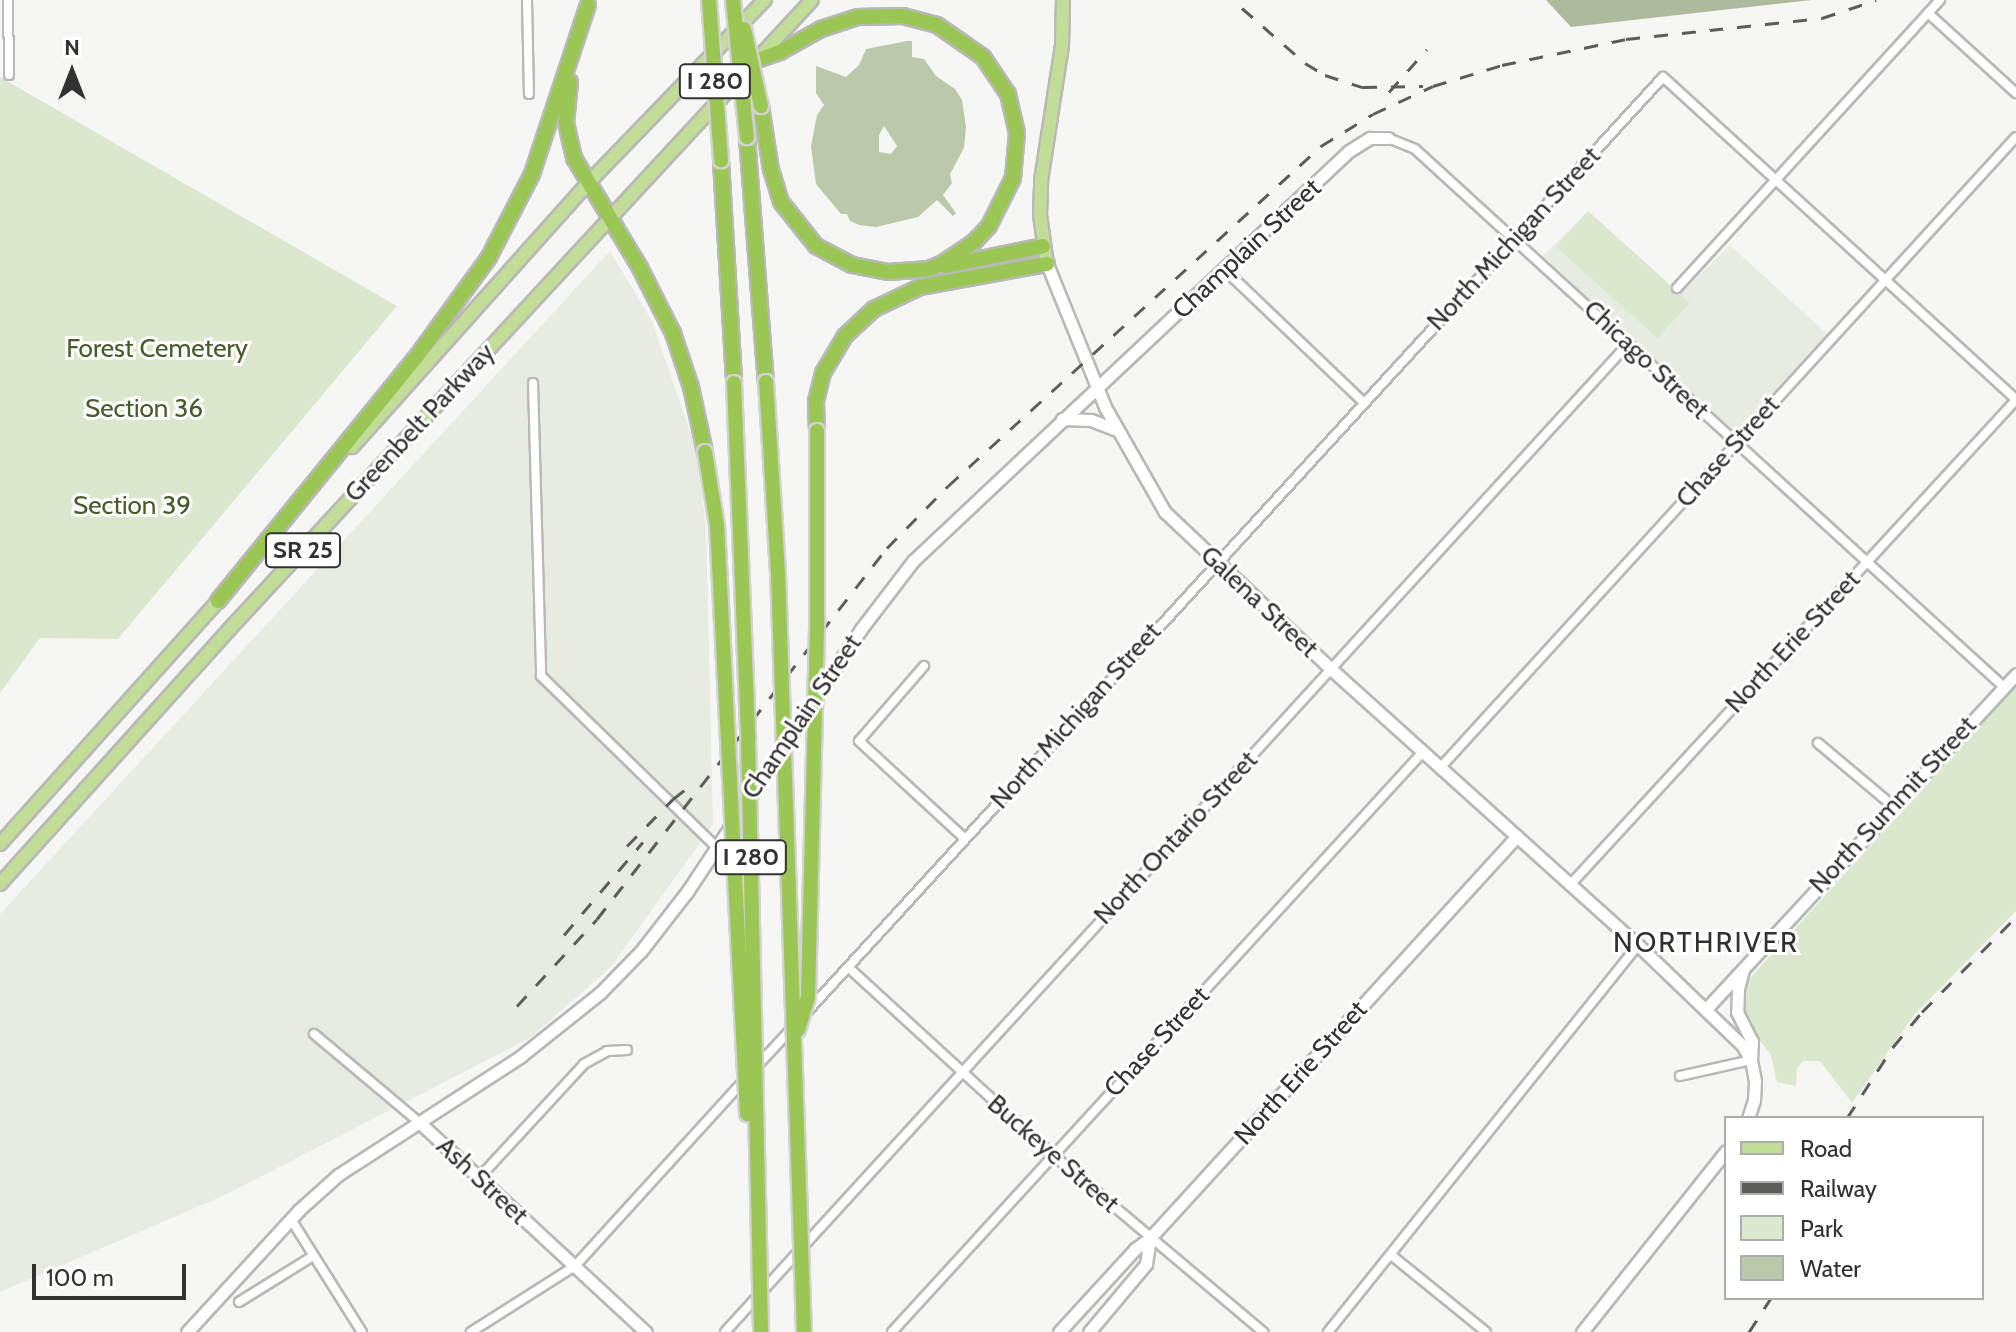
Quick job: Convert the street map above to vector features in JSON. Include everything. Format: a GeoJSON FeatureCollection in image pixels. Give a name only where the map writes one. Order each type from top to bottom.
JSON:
{"type":"FeatureCollection","features":[{"type":"Feature","properties":{"kind":"highway","name":"I 280"},"geometry":{"type":"LineString","coordinates":[[709,0],[734,383],[748,739],[760,1332]]}},
{"type":"Feature","properties":{"kind":"highway","name":"I 280"},"geometry":{"type":"LineString","coordinates":[[735,0],[778,573],[804,1332]]}},
{"type":"Feature","properties":{"kind":"highway"},"geometry":{"type":"LineString","coordinates":[[735,0],[781,202],[803,233],[829,254],[852,265],[888,272],[929,269],[1043,246]]}},
{"type":"Feature","properties":{"kind":"highway"},"geometry":{"type":"LineString","coordinates":[[589,3],[571,78],[566,123],[574,158],[646,280],[673,333],[691,387],[717,525],[760,1332]]}},
{"type":"Feature","properties":{"kind":"highway"},"geometry":{"type":"LineString","coordinates":[[218,601],[415,359],[489,257],[532,174],[589,3]]}},
{"type":"Feature","properties":{"kind":"highway"},"geometry":{"type":"LineString","coordinates":[[754,61],[839,22],[892,15],[918,19],[953,33],[988,63],[1008,94],[1014,114],[1018,155],[1013,178],[989,226],[957,255],[929,269]]}},
{"type":"Feature","properties":{"kind":"highway"},"geometry":{"type":"LineString","coordinates":[[794,1042],[808,997],[817,618],[816,401],[823,373],[845,336],[874,309],[920,287],[1047,264]]}},
{"type":"Feature","properties":{"kind":"main road","name":"Greenbelt Parkway"},"geometry":{"type":"LineString","coordinates":[[0,844],[218,601],[424,364],[589,182],[765,0]]}},
{"type":"Feature","properties":{"kind":"main road","name":"Greenbelt Parkway"},"geometry":{"type":"LineString","coordinates":[[0,884],[813,0]]}},
{"type":"Feature","properties":{"kind":"main road","name":"Galena Street"},"geometry":{"type":"LineString","coordinates":[[1063,0],[1062,46],[1041,181],[1043,246],[1047,264],[1097,388],[1117,430],[1165,512],[1331,669],[1707,1008],[1742,1045],[1751,1060]]}},
{"type":"Feature","properties":{"kind":"main road","name":"Champlain Street"},"geometry":{"type":"LineString","coordinates":[[187,1332],[313,1196],[338,1175],[554,1032],[600,993],[641,951],[716,847],[816,695],[913,561],[1349,151],[1370,138],[1388,138]]}},
{"type":"Feature","properties":{"kind":"main road"},"geometry":{"type":"LineString","coordinates":[[1062,420],[1091,420],[1117,430]]}},
{"type":"Feature","properties":{"kind":"main road","name":"North Summit Street"},"geometry":{"type":"LineString","coordinates":[[1707,1008],[2016,674]]}},
{"type":"Feature","properties":{"kind":"main road","name":"North Erie Street"},"geometry":{"type":"LineString","coordinates":[[1059,1332],[1135,1249],[1150,1238],[1517,836]]}},
{"type":"Feature","properties":{"kind":"main road"},"geometry":{"type":"LineString","coordinates":[[1746,964],[1736,1000],[1740,1023],[1752,1041],[1755,1090],[1748,1116]]}},
{"type":"Feature","properties":{"kind":"main road","name":"Ash Street"},"geometry":{"type":"LineString","coordinates":[[420,1123],[646,1332]]}},
{"type":"Feature","properties":{"kind":"main road"},"geometry":{"type":"LineString","coordinates":[[1582,1332],[1724,1154]]}},
{"type":"Feature","properties":{"kind":"main road","name":"North Erie Street"},"geometry":{"type":"LineString","coordinates":[[1089,1332],[1146,1264],[1150,1238]]}},
{"type":"Feature","properties":{"kind":"street"},"geometry":{"type":"LineString","coordinates":[[8,0],[9,75]]}},
{"type":"Feature","properties":{"kind":"street"},"geometry":{"type":"LineString","coordinates":[[527,0],[529,94]]}},
{"type":"Feature","properties":{"kind":"street"},"geometry":{"type":"LineString","coordinates":[[1677,288],[1940,0]]}},
{"type":"Feature","properties":{"kind":"street"},"geometry":{"type":"LineString","coordinates":[[1928,13],[2016,93]]}},
{"type":"Feature","properties":{"kind":"street","name":"North Michigan Street"},"geometry":{"type":"LineString","coordinates":[[471,1332],[575,1266],[1663,77],[1776,180]]}},
{"type":"Feature","properties":{"kind":"street","name":"Chase Street"},"geometry":{"type":"LineString","coordinates":[[1440,768],[2016,137]]}},
{"type":"Feature","properties":{"kind":"street","name":"Chicago Street"},"geometry":{"type":"LineString","coordinates":[[1388,138],[1415,149],[2004,687]]}},
{"type":"Feature","properties":{"kind":"street"},"geometry":{"type":"LineString","coordinates":[[1776,180],[2016,400]]}},
{"type":"Feature","properties":{"kind":"street"},"geometry":{"type":"LineString","coordinates":[[1225,270],[1364,403]]}},
{"type":"Feature","properties":{"kind":"street","name":"North Ontario Street"},"geometry":{"type":"LineString","coordinates":[[725,1332],[1628,344]]}},
{"type":"Feature","properties":{"kind":"street"},"geometry":{"type":"LineString","coordinates":[[533,383],[541,676],[716,847]]}},
{"type":"Feature","properties":{"kind":"street","name":"North Erie Street"},"geometry":{"type":"LineString","coordinates":[[1570,885],[2016,400]]}},
{"type":"Feature","properties":{"kind":"street"},"geometry":{"type":"LineString","coordinates":[[924,666],[859,741],[964,838]]}},
{"type":"Feature","properties":{"kind":"street"},"geometry":{"type":"LineString","coordinates":[[1818,743],[1893,806]]}},
{"type":"Feature","properties":{"kind":"street","name":"Chase Street"},"geometry":{"type":"LineString","coordinates":[[892,1332],[1423,752]]}},
{"type":"Feature","properties":{"kind":"street"},"geometry":{"type":"LineString","coordinates":[[1328,1332],[1638,945]]}},
{"type":"Feature","properties":{"kind":"street","name":"Buckeye Street"},"geometry":{"type":"LineString","coordinates":[[849,968],[1053,1155],[1263,1332]]}},
{"type":"Feature","properties":{"kind":"street","name":"Ash Street"},"geometry":{"type":"LineString","coordinates":[[314,1034],[420,1123]]}},
{"type":"Feature","properties":{"kind":"street"},"geometry":{"type":"LineString","coordinates":[[478,1179],[584,1064],[607,1051],[627,1050]]}},
{"type":"Feature","properties":{"kind":"street"},"geometry":{"type":"LineString","coordinates":[[1680,1076],[1751,1060]]}},
{"type":"Feature","properties":{"kind":"street"},"geometry":{"type":"LineString","coordinates":[[292,1221],[362,1332]]}},
{"type":"Feature","properties":{"kind":"street"},"geometry":{"type":"LineString","coordinates":[[1391,1255],[1486,1332]]}},
{"type":"Feature","properties":{"kind":"street"},"geometry":{"type":"LineString","coordinates":[[239,1302],[313,1256]]}},
{"type":"Feature","properties":{"kind":"shaded area"},"geometry":{"type":"Polygon","coordinates":[[[1546,0],[1812,0],[1571,27],[1546,0]]]}},
{"type":"Feature","properties":{"kind":"shaded area"},"geometry":{"type":"Polygon","coordinates":[[[1588,211],[1680,294],[1730,245],[1827,334],[1735,433],[1543,256],[1588,211]]]}},
{"type":"Feature","properties":{"kind":"shaded area"},"geometry":{"type":"Polygon","coordinates":[[[610,251],[652,321],[695,446],[706,526],[713,825],[610,968],[530,1038],[225,1195],[0,1292],[0,914],[610,251]]]}},
{"type":"Feature","properties":{"kind":"green space","name":"Forest Cemetery"},"geometry":{"type":"Polygon","coordinates":[[[0,77],[397,306],[118,639],[40,638],[0,693],[0,77]]]}},
{"type":"Feature","properties":{"kind":"green space"},"geometry":{"type":"Polygon","coordinates":[[[1588,211],[1690,303],[1658,338],[1556,247],[1588,211]]]}},
{"type":"Feature","properties":{"kind":"green space"},"geometry":{"type":"Polygon","coordinates":[[[2016,686],[2016,911],[1915,1014],[1852,1103],[1820,1061],[1803,1061],[1797,1069],[1796,1086],[1777,1082],[1771,1055],[1744,1020],[1742,1005],[1749,979],[2016,686]]]}},
{"type":"Feature","properties":{"kind":"water"},"geometry":{"type":"Polygon","coordinates":[[[912,41],[912,57],[924,59],[936,76],[955,89],[962,100],[966,127],[964,148],[950,174],[952,183],[943,195],[956,213],[953,216],[937,200],[918,217],[876,227],[859,225],[850,221],[847,214],[841,214],[816,184],[811,146],[817,115],[824,105],[816,93],[816,66],[846,77],[859,65],[866,49],[912,41]],[[884,126],[879,135],[879,152],[891,154],[897,146],[884,126]]]}},
{"type":"Feature","properties":{"kind":"railway"},"geometry":{"type":"LineString","coordinates":[[517,1006],[597,919],[887,548],[948,486],[1321,146],[1373,114],[1433,86],[1502,65],[1626,39],[1822,18],[1876,0]]}},
{"type":"Feature","properties":{"kind":"railway"},"geometry":{"type":"LineString","coordinates":[[1242,8],[1305,63],[1325,75],[1363,87],[1423,86]]}},
{"type":"Feature","properties":{"kind":"railway"},"geometry":{"type":"LineString","coordinates":[[1389,92],[1427,49]]}},
{"type":"Feature","properties":{"kind":"railway"},"geometry":{"type":"LineString","coordinates":[[627,846],[691,785]]}},
{"type":"Feature","properties":{"kind":"railway"},"geometry":{"type":"LineString","coordinates":[[564,935],[643,842]]}},
{"type":"Feature","properties":{"kind":"railway"},"geometry":{"type":"LineString","coordinates":[[1848,1116],[1893,1047],[1922,1012],[2016,917]]}},
{"type":"Feature","properties":{"kind":"railway"},"geometry":{"type":"LineString","coordinates":[[1749,1332],[1770,1300]]}},
{"type":"Feature","properties":{"kind":"district","name":"NORTHRIVER"},"geometry":{"type":"Point","coordinates":[1706,942]}},
{"type":"Feature","properties":{"kind":"park label","name":"Section 36"},"geometry":{"type":"Point","coordinates":[144,409]}},
{"type":"Feature","properties":{"kind":"park label","name":"Section 39"},"geometry":{"type":"Point","coordinates":[132,506]}}]}
